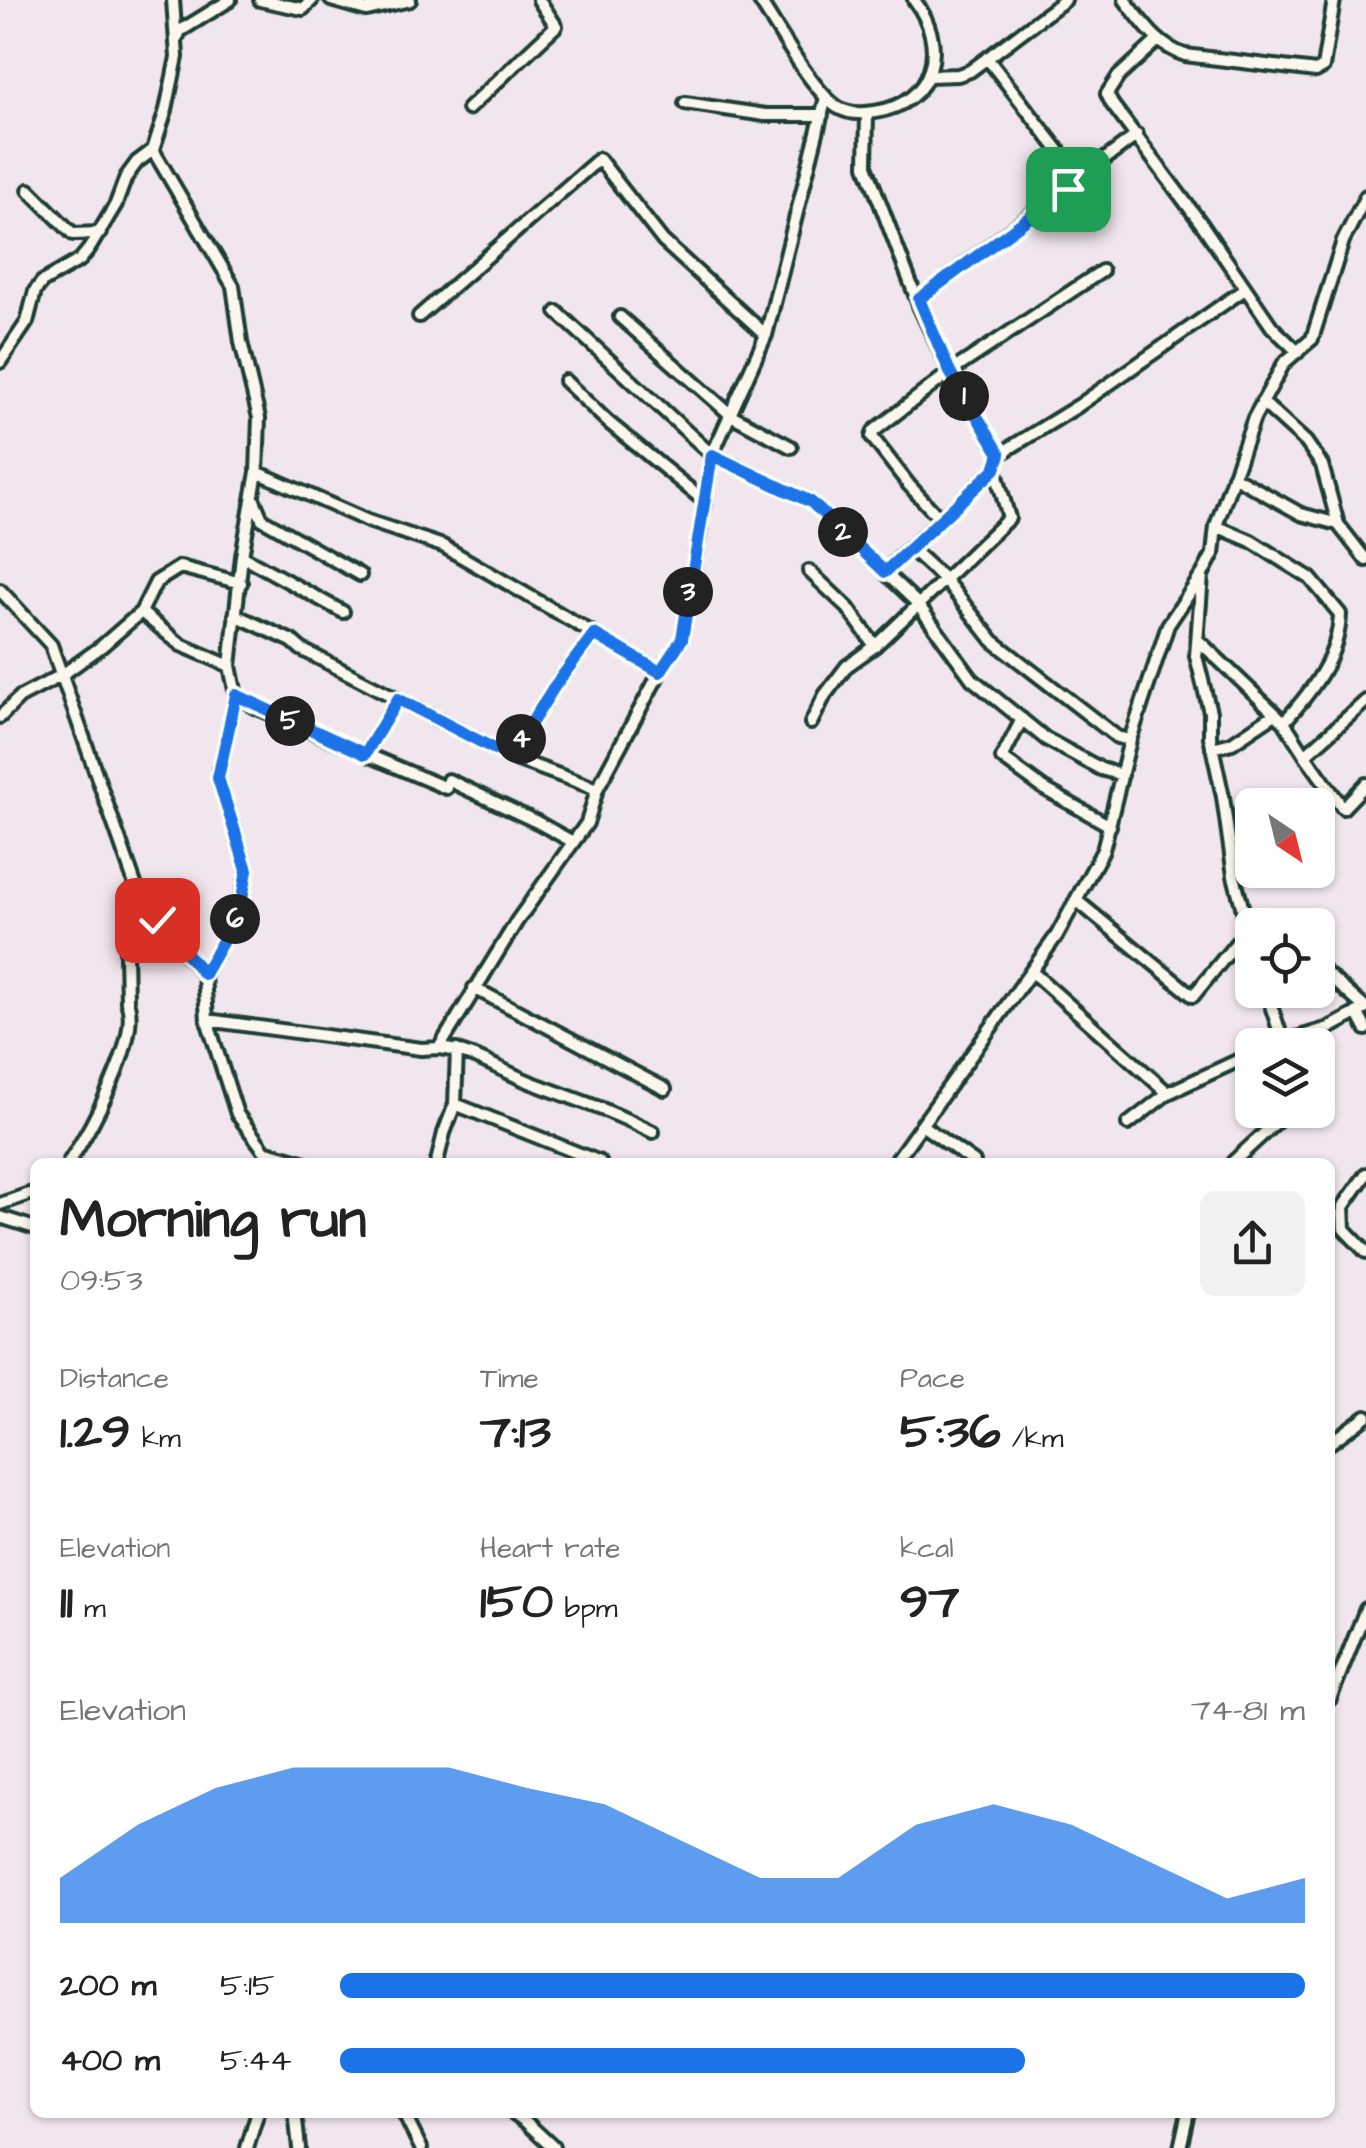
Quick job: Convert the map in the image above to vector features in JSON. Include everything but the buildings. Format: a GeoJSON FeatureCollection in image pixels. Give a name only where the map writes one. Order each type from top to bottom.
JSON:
{"type":"FeatureCollection","features":[{"type":"Feature","properties":{"kind":"street"},"geometry":{"type":"LineString","coordinates":[[0,362],[27,322],[35,291],[42,282],[80,260],[100,234],[126,178],[154,150],[174,78],[173,0]]}},
{"type":"Feature","properties":{"kind":"street"},"geometry":{"type":"LineString","coordinates":[[175,44],[180,31],[230,0]]}},
{"type":"Feature","properties":{"kind":"street"},"geometry":{"type":"LineString","coordinates":[[260,0],[303,9],[312,0]]}},
{"type":"Feature","properties":{"kind":"street"},"geometry":{"type":"LineString","coordinates":[[331,0],[366,10],[410,0]]}},
{"type":"Feature","properties":{"kind":"street"},"geometry":{"type":"LineString","coordinates":[[468,109],[556,26],[539,0]]}},
{"type":"Feature","properties":{"kind":"street"},"geometry":{"type":"LineString","coordinates":[[759,0],[826,98],[846,112],[867,114],[906,102],[928,76],[934,50],[932,33],[918,5],[936,0]]}},
{"type":"Feature","properties":{"kind":"street"},"geometry":{"type":"LineString","coordinates":[[928,76],[958,75],[1065,0]]}},
{"type":"Feature","properties":{"kind":"street"},"geometry":{"type":"LineString","coordinates":[[1125,0],[1157,41],[1186,56],[1316,72],[1324,67],[1334,0]]}},
{"type":"Feature","properties":{"kind":"street"},"geometry":{"type":"LineString","coordinates":[[1157,41],[1118,77],[1108,94],[1272,326],[1298,352]]}},
{"type":"Feature","properties":{"kind":"street"},"geometry":{"type":"LineString","coordinates":[[987,58],[1080,178]]}},
{"type":"Feature","properties":{"kind":"street"},"geometry":{"type":"LineString","coordinates":[[439,1048],[474,988],[587,823],[597,789],[682,639],[712,455],[766,335],[826,98]]}},
{"type":"Feature","properties":{"kind":"street"},"geometry":{"type":"LineString","coordinates":[[685,103],[765,115],[822,115]]}},
{"type":"Feature","properties":{"kind":"street"},"geometry":{"type":"LineString","coordinates":[[867,114],[866,166],[950,372],[1000,454]]}},
{"type":"Feature","properties":{"kind":"street"},"geometry":{"type":"LineString","coordinates":[[919,299],[1137,135]]}},
{"type":"Feature","properties":{"kind":"street"},"geometry":{"type":"LineString","coordinates":[[154,150],[233,286],[259,418],[257,472],[242,556],[230,666],[236,695],[218,778],[247,870],[240,911],[204,974],[207,1020],[237,1114],[270,1158]]}},
{"type":"Feature","properties":{"kind":"street"},"geometry":{"type":"LineString","coordinates":[[419,316],[599,159],[663,241],[766,335]]}},
{"type":"Feature","properties":{"kind":"street"},"geometry":{"type":"LineString","coordinates":[[29,190],[73,234],[100,234]]}},
{"type":"Feature","properties":{"kind":"street"},"geometry":{"type":"LineString","coordinates":[[902,1158],[1032,972],[1102,850],[1130,740],[1168,625],[1214,554],[1216,526],[1262,402],[1284,363],[1312,339],[1343,241],[1366,196]]}},
{"type":"Feature","properties":{"kind":"street"},"geometry":{"type":"LineString","coordinates":[[942,520],[872,436],[885,420],[950,372],[1102,272]]}},
{"type":"Feature","properties":{"kind":"street"},"geometry":{"type":"LineString","coordinates":[[885,572],[995,469],[1000,454],[1078,406],[1245,289]]}},
{"type":"Feature","properties":{"kind":"street"},"geometry":{"type":"LineString","coordinates":[[557,312],[712,455],[811,502],[917,603],[972,679],[1046,739],[1122,776]]}},
{"type":"Feature","properties":{"kind":"street"},"geometry":{"type":"LineString","coordinates":[[620,317],[731,414],[791,447]]}},
{"type":"Feature","properties":{"kind":"street"},"geometry":{"type":"LineString","coordinates":[[566,382],[703,500]]}},
{"type":"Feature","properties":{"kind":"street"},"geometry":{"type":"LineString","coordinates":[[1262,402],[1306,442],[1322,465],[1338,524],[1366,560]]}},
{"type":"Feature","properties":{"kind":"street"},"geometry":{"type":"LineString","coordinates":[[811,724],[825,695],[847,666],[875,646],[1010,518],[995,469]]}},
{"type":"Feature","properties":{"kind":"street"},"geometry":{"type":"LineString","coordinates":[[257,472],[368,521],[444,546],[660,672]]}},
{"type":"Feature","properties":{"kind":"street"},"geometry":{"type":"LineString","coordinates":[[1234,476],[1301,514],[1338,524]]}},
{"type":"Feature","properties":{"kind":"street"},"geometry":{"type":"LineString","coordinates":[[253,497],[262,518],[360,575]]}},
{"type":"Feature","properties":{"kind":"street"},"geometry":{"type":"LineString","coordinates":[[1216,526],[1251,541],[1310,578],[1340,614],[1340,632],[1316,686],[1284,722]]}},
{"type":"Feature","properties":{"kind":"street"},"geometry":{"type":"LineString","coordinates":[[910,548],[945,580],[993,642],[1117,737],[1130,740]]}},
{"type":"Feature","properties":{"kind":"street"},"geometry":{"type":"LineString","coordinates":[[242,556],[343,612]]}},
{"type":"Feature","properties":{"kind":"street"},"geometry":{"type":"LineString","coordinates":[[0,717],[20,698],[62,675],[102,646],[141,612],[156,582],[180,567],[241,583]]}},
{"type":"Feature","properties":{"kind":"street"},"geometry":{"type":"LineString","coordinates":[[809,571],[848,608],[875,646]]}},
{"type":"Feature","properties":{"kind":"street"},"geometry":{"type":"LineString","coordinates":[[1202,575],[1196,656],[1210,712],[1212,748],[1243,908]]}},
{"type":"Feature","properties":{"kind":"street"},"geometry":{"type":"LineString","coordinates":[[0,590],[51,645],[142,904],[204,974]]}},
{"type":"Feature","properties":{"kind":"street"},"geometry":{"type":"LineString","coordinates":[[141,612],[181,645],[230,666]]}},
{"type":"Feature","properties":{"kind":"street"},"geometry":{"type":"LineString","coordinates":[[235,615],[292,641],[510,757],[597,789]]}},
{"type":"Feature","properties":{"kind":"street"},"geometry":{"type":"LineString","coordinates":[[510,757],[554,687],[594,634]]}},
{"type":"Feature","properties":{"kind":"street"},"geometry":{"type":"LineString","coordinates":[[1198,640],[1284,722],[1342,808],[1366,784]]}},
{"type":"Feature","properties":{"kind":"street"},"geometry":{"type":"LineString","coordinates":[[236,695],[365,754],[538,822],[573,842]]}},
{"type":"Feature","properties":{"kind":"street"},"geometry":{"type":"LineString","coordinates":[[365,754],[398,699]]}},
{"type":"Feature","properties":{"kind":"street"},"geometry":{"type":"LineString","coordinates":[[1305,755],[1366,701]]}},
{"type":"Feature","properties":{"kind":"street"},"geometry":{"type":"LineString","coordinates":[[1212,748],[1232,743],[1275,714]]}},
{"type":"Feature","properties":{"kind":"street"},"geometry":{"type":"LineString","coordinates":[[1022,718],[1002,758],[1043,788],[1110,826]]}},
{"type":"Feature","properties":{"kind":"street"},"geometry":{"type":"LineString","coordinates":[[1076,900],[1193,996],[1235,948]]}},
{"type":"Feature","properties":{"kind":"street"},"geometry":{"type":"LineString","coordinates":[[71,1158],[87,1136],[123,1055],[130,1009],[126,952],[137,928],[157,920]]}},
{"type":"Feature","properties":{"kind":"street"},"geometry":{"type":"LineString","coordinates":[[1032,972],[1168,1093]]}},
{"type":"Feature","properties":{"kind":"street"},"geometry":{"type":"LineString","coordinates":[[1335,983],[1362,1009],[1366,1030]]}},
{"type":"Feature","properties":{"kind":"street"},"geometry":{"type":"LineString","coordinates":[[474,988],[665,1089]]}},
{"type":"Feature","properties":{"kind":"street"},"geometry":{"type":"LineString","coordinates":[[1329,1028],[1362,1009]]}},
{"type":"Feature","properties":{"kind":"street"},"geometry":{"type":"LineString","coordinates":[[207,1020],[421,1050],[457,1050],[532,1084],[590,1102],[653,1132]]}},
{"type":"Feature","properties":{"kind":"street"},"geometry":{"type":"LineString","coordinates":[[438,1158],[455,1104],[457,1050]]}},
{"type":"Feature","properties":{"kind":"street"},"geometry":{"type":"LineString","coordinates":[[1128,1124],[1168,1093],[1235,1062]]}},
{"type":"Feature","properties":{"kind":"street"},"geometry":{"type":"LineString","coordinates":[[455,1104],[590,1158]]}},
{"type":"Feature","properties":{"kind":"street"},"geometry":{"type":"LineString","coordinates":[[923,1126],[968,1158]]}},
{"type":"Feature","properties":{"kind":"street"},"geometry":{"type":"LineString","coordinates":[[1237,1158],[1270,1128]]}},
{"type":"Feature","properties":{"kind":"street"},"geometry":{"type":"LineString","coordinates":[[266,1152],[288,1158]]}},
{"type":"Feature","properties":{"kind":"street"},"geometry":{"type":"LineString","coordinates":[[1366,1174],[1342,1206],[1344,1228],[1366,1252]]}},
{"type":"Feature","properties":{"kind":"street"},"geometry":{"type":"LineString","coordinates":[[0,1204],[30,1194]]}},
{"type":"Feature","properties":{"kind":"street"},"geometry":{"type":"LineString","coordinates":[[0,1217],[30,1226]]}},
{"type":"Feature","properties":{"kind":"street"},"geometry":{"type":"LineString","coordinates":[[1335,1439],[1366,1416]]}},
{"type":"Feature","properties":{"kind":"street"},"geometry":{"type":"LineString","coordinates":[[1335,1687],[1366,1610]]}},
{"type":"Feature","properties":{"kind":"street"},"geometry":{"type":"LineString","coordinates":[[247,2148],[256,2118]]}},
{"type":"Feature","properties":{"kind":"street"},"geometry":{"type":"LineString","coordinates":[[297,2118],[300,2148]]}},
{"type":"Feature","properties":{"kind":"street"},"geometry":{"type":"LineString","coordinates":[[405,2118],[421,2148]]}},
{"type":"Feature","properties":{"kind":"street"},"geometry":{"type":"LineString","coordinates":[[520,2118],[553,2147]]}},
{"type":"Feature","properties":{"kind":"street"},"geometry":{"type":"LineString","coordinates":[[1180,2148],[1187,2118]]}},
{"type":"Feature","properties":{"kind":"route"},"geometry":{"type":"LineString","coordinates":[[157,920],[204,974],[240,911],[247,870],[218,778],[236,695],[365,754],[398,699],[510,757],[554,687],[594,634],[660,672],[682,639],[712,455],[811,502],[885,572],[995,469],[1000,454],[950,372],[919,299],[1068,189]]}}]}
